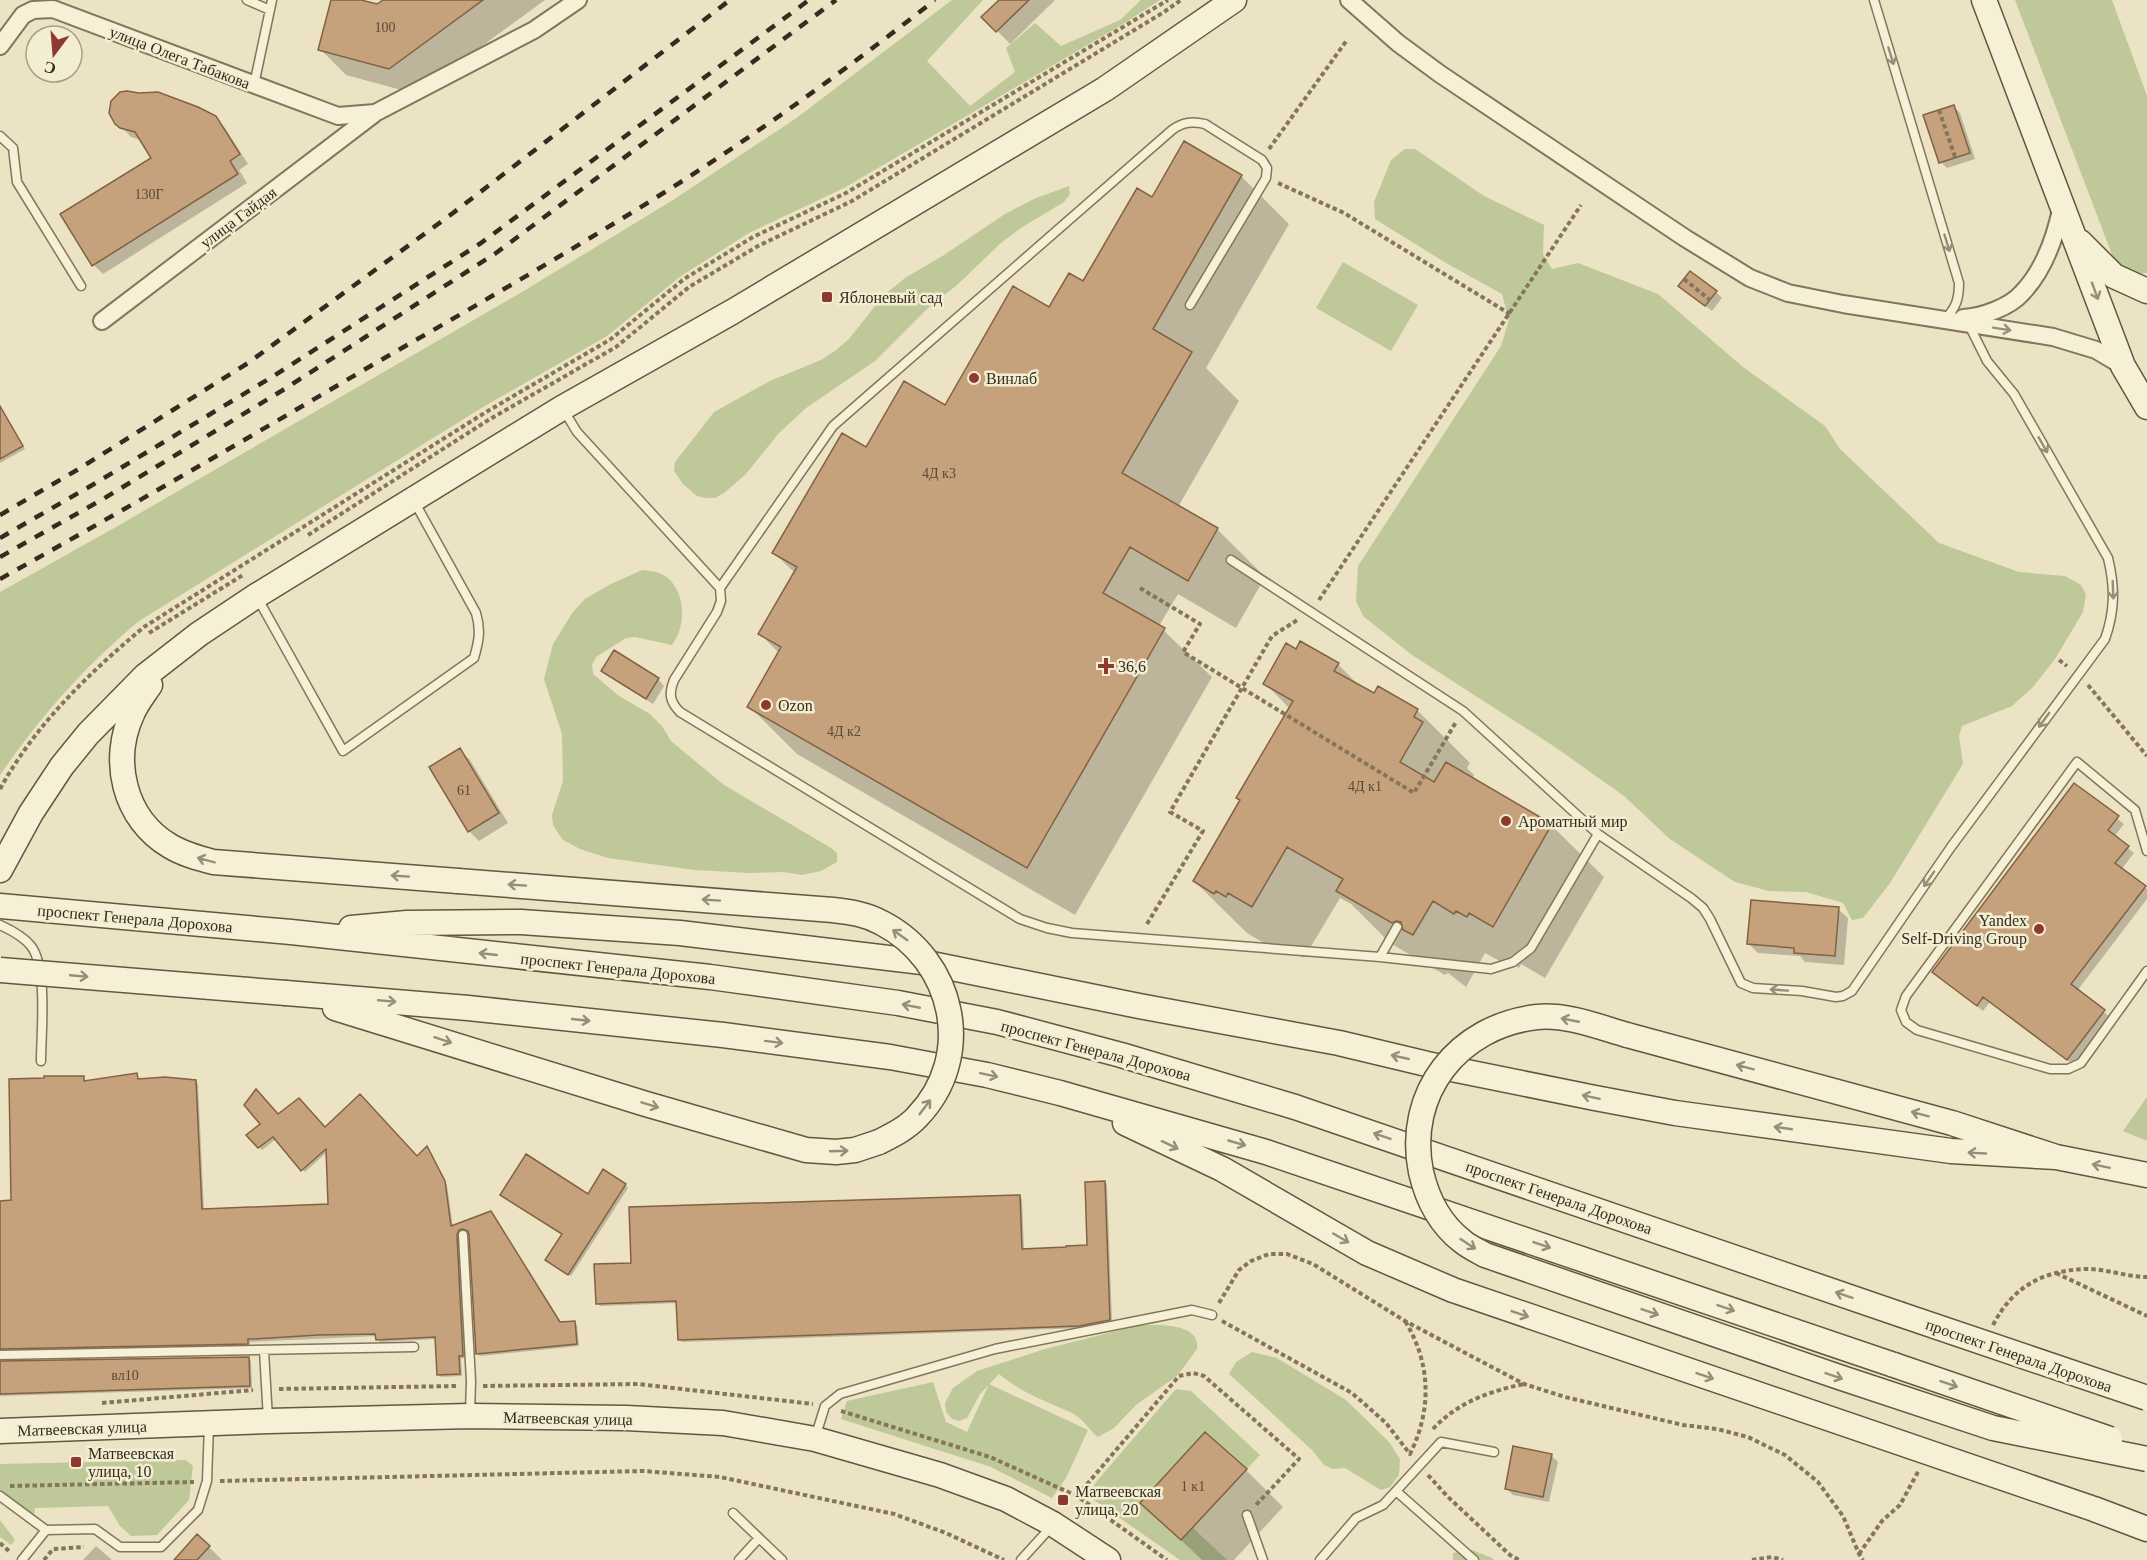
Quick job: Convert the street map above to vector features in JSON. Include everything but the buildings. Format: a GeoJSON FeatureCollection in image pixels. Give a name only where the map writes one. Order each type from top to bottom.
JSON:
{"type":"FeatureCollection","features":[{"type":"Feature","properties":{"kind":"main road"},"geometry":{"type":"LineString","coordinates":[[0,870],[31,813],[62,766],[88,734],[145,676],[183,646],[256,596],[562,408],[732,312],[1105,89],[1234,0]]}},
{"type":"Feature","properties":{"kind":"main road"},"geometry":{"type":"LineString","coordinates":[[1984,0],[2123,366],[2147,407]]}},
{"type":"Feature","properties":{"kind":"main road"},"geometry":{"type":"LineString","coordinates":[[2075,236],[2114,276],[2147,291]]}},
{"type":"Feature","properties":{"kind":"main road"},"geometry":{"type":"LineString","coordinates":[[183,646],[153,680],[132,713],[123,744],[122,776],[130,802],[143,824],[168,845],[186,854],[213,862],[859,913],[882,922],[906,938],[924,957],[939,981],[947,1000],[951,1024],[951,1049],[944,1074],[930,1101],[917,1118],[896,1134],[855,1150],[837,1152],[806,1150],[646,1104],[416,1031],[286,993]]}},
{"type":"Feature","properties":{"kind":"main road","name":"проспект Генерала Дорохова"},"geometry":{"type":"LineString","coordinates":[[0,906],[291,932],[710,977],[898,1004],[997,1022],[1121,1054],[1295,1107],[2147,1398]]}},
{"type":"Feature","properties":{"kind":"main road"},"geometry":{"type":"LineString","coordinates":[[291,932],[407,923],[521,922],[680,933],[910,960],[1340,1043],[1427,1064],[1652,1109],[1951,1151],[2056,1157]]}},
{"type":"Feature","properties":{"kind":"main road"},"geometry":{"type":"LineString","coordinates":[[0,970],[468,1008],[745,1038],[890,1057],[987,1075],[1060,1093],[1266,1152],[2147,1452]]}},
{"type":"Feature","properties":{"kind":"main road"},"geometry":{"type":"LineString","coordinates":[[2147,1175],[2056,1157],[1952,1123],[1569,1019],[1539,1017],[1509,1023],[1490,1030],[1470,1042],[1439,1073],[1425,1102],[1419,1123],[1420,1162],[1425,1188],[1432,1205],[1445,1225],[1462,1241],[1485,1256],[1993,1428],[2147,1459]]}},
{"type":"Feature","properties":{"kind":"main road"},"geometry":{"type":"LineString","coordinates":[[1060,1093],[1222,1169],[1367,1253],[1453,1290],[2147,1529]]}},
{"type":"Feature","properties":{"kind":"main road","name":"Матвеевская улица"},"geometry":{"type":"LineString","coordinates":[[0,1431],[470,1416],[626,1418],[723,1423],[815,1439],[940,1475],[1006,1499],[1053,1524],[1108,1560]]}},
{"type":"Feature","properties":{"kind":"street","name":"улица Гайдая"},"geometry":{"type":"LineString","coordinates":[[102,321],[375,113],[534,30],[578,0]]}},
{"type":"Feature","properties":{"kind":"street"},"geometry":{"type":"LineString","coordinates":[[1349,0],[1398,43],[1440,74],[1685,238],[1750,278],[1788,293],[1843,304],[2053,337],[2096,350],[2123,366]]}},
{"type":"Feature","properties":{"kind":"street","name":"улица Олега Табакова"},"geometry":{"type":"LineString","coordinates":[[0,46],[23,15],[33,9],[52,9],[338,116]]}},
{"type":"Feature","properties":{"kind":"street","name":"улица Гайдая"},"geometry":{"type":"LineString","coordinates":[[338,116],[375,113]]}},
{"type":"Feature","properties":{"kind":"street"},"geometry":{"type":"LineString","coordinates":[[1945,320],[1989,314],[2022,294],[2042,263],[2057,231],[2062,202]]}},
{"type":"Feature","properties":{"kind":"lane"},"geometry":{"type":"LineString","coordinates":[[247,0],[270,10]]}},
{"type":"Feature","properties":{"kind":"lane"},"geometry":{"type":"LineString","coordinates":[[255,85],[272,0]]}},
{"type":"Feature","properties":{"kind":"lane"},"geometry":{"type":"LineString","coordinates":[[1874,0],[1959,283],[1959,299],[1954,311],[1945,320]]}},
{"type":"Feature","properties":{"kind":"lane"},"geometry":{"type":"LineString","coordinates":[[720,588],[833,426],[1172,130],[1186,122],[1195,121],[1205,124],[1262,160],[1267,168],[1266,178],[1190,305]]}},
{"type":"Feature","properties":{"kind":"lane"},"geometry":{"type":"LineString","coordinates":[[0,135],[13,148],[17,182],[81,286]]}},
{"type":"Feature","properties":{"kind":"lane"},"geometry":{"type":"LineString","coordinates":[[1231,560],[1463,711],[1598,834],[1691,898],[1703,908],[1710,919],[1741,983],[1754,988],[1836,997],[1848,995],[1951,847],[2104,639],[2112,620],[2113,578],[2108,558],[2014,394],[1987,361],[1968,323]]}},
{"type":"Feature","properties":{"kind":"lane"},"geometry":{"type":"LineString","coordinates":[[562,408],[577,432],[720,588],[721,601],[717,612],[670,690],[674,706],[680,712],[1020,919],[1072,933],[1380,957],[1482,968],[1503,966],[1513,962],[1531,948],[1598,834]]}},
{"type":"Feature","properties":{"kind":"lane"},"geometry":{"type":"LineString","coordinates":[[256,596],[343,751],[474,658],[480,640],[480,626],[476,613],[413,499]]}},
{"type":"Feature","properties":{"kind":"lane"},"geometry":{"type":"LineString","coordinates":[[2147,851],[2135,810],[2077,762],[1906,996],[1901,1010],[1906,1022],[1917,1030],[2050,1069],[2068,1069],[2081,1063],[2147,971]]}},
{"type":"Feature","properties":{"kind":"lane"},"geometry":{"type":"LineString","coordinates":[[0,925],[17,933],[32,946],[38,963],[43,999],[41,1061]]}},
{"type":"Feature","properties":{"kind":"lane"},"geometry":{"type":"LineString","coordinates":[[1380,957],[1397,927]]}},
{"type":"Feature","properties":{"kind":"lane"},"geometry":{"type":"LineString","coordinates":[[463,1235],[471,1381],[470,1416]]}},
{"type":"Feature","properties":{"kind":"lane"},"geometry":{"type":"LineString","coordinates":[[815,1439],[825,1406],[840,1394],[994,1349],[1192,1310],[1212,1315]]}},
{"type":"Feature","properties":{"kind":"lane"},"geometry":{"type":"LineString","coordinates":[[0,1355],[414,1347]]}},
{"type":"Feature","properties":{"kind":"lane"},"geometry":{"type":"LineString","coordinates":[[264,1351],[269,1421]]}},
{"type":"Feature","properties":{"kind":"lane"},"geometry":{"type":"LineString","coordinates":[[0,1496],[46,1530],[95,1529],[120,1547],[161,1547],[198,1510],[207,1481],[209,1423]]}},
{"type":"Feature","properties":{"kind":"lane"},"geometry":{"type":"LineString","coordinates":[[1320,1560],[1356,1518],[1383,1505],[1441,1442],[1494,1452]]}},
{"type":"Feature","properties":{"kind":"lane"},"geometry":{"type":"LineString","coordinates":[[1396,1491],[1474,1560]]}},
{"type":"Feature","properties":{"kind":"lane"},"geometry":{"type":"LineString","coordinates":[[733,1513],[782,1560]]}},
{"type":"Feature","properties":{"kind":"lane"},"geometry":{"type":"LineString","coordinates":[[1247,1515],[1263,1560]]}},
{"type":"Feature","properties":{"kind":"lane"},"geometry":{"type":"LineString","coordinates":[[1021,1560],[1053,1524]]}},
{"type":"Feature","properties":{"kind":"lane"},"geometry":{"type":"LineString","coordinates":[[22,1560],[46,1530]]}},
{"type":"Feature","properties":{"kind":"lane"},"geometry":{"type":"LineString","coordinates":[[738,1560],[759,1538]]}},
{"type":"Feature","properties":{"kind":"path"},"geometry":{"type":"LineString","coordinates":[[0,789],[40,730],[74,691],[106,659],[144,627],[486,411],[611,339],[684,279],[753,237],[846,193],[1168,0]]}},
{"type":"Feature","properties":{"kind":"path"},"geometry":{"type":"LineString","coordinates":[[303,538],[490,419],[616,347],[689,287],[758,246],[852,201],[1181,0]]}},
{"type":"Feature","properties":{"kind":"path"},"geometry":{"type":"LineString","coordinates":[[1262,160],[1347,40]]}},
{"type":"Feature","properties":{"kind":"path"},"geometry":{"type":"LineString","coordinates":[[1939,110],[1955,158]]}},
{"type":"Feature","properties":{"kind":"path"},"geometry":{"type":"LineString","coordinates":[[1266,178],[1344,213],[1510,314]]}},
{"type":"Feature","properties":{"kind":"path"},"geometry":{"type":"LineString","coordinates":[[1139,938],[1203,831],[1170,812],[1272,636],[1311,612],[1581,205]]}},
{"type":"Feature","properties":{"kind":"path"},"geometry":{"type":"LineString","coordinates":[[1684,279],[1710,300]]}},
{"type":"Feature","properties":{"kind":"path"},"geometry":{"type":"LineString","coordinates":[[611,339],[616,347]]}},
{"type":"Feature","properties":{"kind":"path"},"geometry":{"type":"LineString","coordinates":[[149,633],[245,574]]}},
{"type":"Feature","properties":{"kind":"path"},"geometry":{"type":"LineString","coordinates":[[1140,588],[1200,624],[1183,652],[1414,793],[1463,711]]}},
{"type":"Feature","properties":{"kind":"path"},"geometry":{"type":"LineString","coordinates":[[2059,660],[2078,673],[2147,756]]}},
{"type":"Feature","properties":{"kind":"path"},"geometry":{"type":"LineString","coordinates":[[1406,1321],[1416,1339],[1422,1357],[1427,1389],[1423,1421],[1410,1454],[1386,1423],[1352,1393],[1212,1315],[1239,1270],[1251,1261],[1269,1254],[1287,1254],[1313,1264],[1406,1321],[1524,1384],[1565,1397],[1672,1423],[1717,1429],[1748,1437],[1785,1455],[1818,1482],[1843,1516],[1863,1560]]}},
{"type":"Feature","properties":{"kind":"path"},"geometry":{"type":"LineString","coordinates":[[2001,1309],[2021,1287],[2055,1273],[2088,1269],[2147,1277]]}},
{"type":"Feature","properties":{"kind":"path"},"geometry":{"type":"LineString","coordinates":[[2055,1273],[2147,1316]]}},
{"type":"Feature","properties":{"kind":"path"},"geometry":{"type":"LineString","coordinates":[[1077,1496],[1179,1376],[1192,1373],[1206,1377],[1299,1459],[1247,1515]]}},
{"type":"Feature","properties":{"kind":"path"},"geometry":{"type":"LineString","coordinates":[[1859,1554],[1882,1521],[1900,1505],[1923,1464]]}},
{"type":"Feature","properties":{"kind":"path"},"geometry":{"type":"LineString","coordinates":[[8,1486],[643,1471],[720,1477],[894,1514],[946,1533],[1004,1560]]}},
{"type":"Feature","properties":{"kind":"path"},"geometry":{"type":"LineString","coordinates":[[1103,1515],[1167,1560]]}},
{"type":"Feature","properties":{"kind":"path"},"geometry":{"type":"LineString","coordinates":[[52,1560],[46,1558],[53,1549],[84,1547]]}},
{"type":"Feature","properties":{"kind":"path"},"geometry":{"type":"LineString","coordinates":[[1752,1560],[1772,1557],[1783,1560]]}},
{"type":"Feature","properties":{"kind":"green space"},"geometry":{"type":"Polygon","coordinates":[[[952,0],[983,0],[927,61],[970,106],[1015,72],[1006,48],[1035,23],[1061,46],[1120,20],[1141,0],[1160,0],[844,188],[749,233],[681,276],[607,336],[483,407],[139,621],[81,675],[31,733],[0,775],[0,592],[522,292],[673,200],[795,119],[952,0]]]}},
{"type":"Feature","properties":{"kind":"green space"},"geometry":{"type":"Polygon","coordinates":[[[2015,0],[2112,0],[2147,96],[2147,273],[2137,274],[2116,265],[2015,0]]]}},
{"type":"Feature","properties":{"kind":"green space"},"geometry":{"type":"Polygon","coordinates":[[[1405,149],[1415,149],[1484,196],[1544,225],[1543,254],[1552,269],[1578,263],[1658,294],[1743,367],[1825,426],[1840,449],[1939,543],[2019,572],[2065,576],[2081,585],[2086,594],[2083,612],[2055,659],[2033,687],[2012,706],[1962,726],[1959,736],[1963,764],[1890,883],[1863,918],[1852,920],[1843,903],[1806,892],[1769,891],[1735,882],[1670,839],[1624,796],[1555,747],[1412,655],[1363,616],[1356,601],[1358,566],[1501,346],[1509,320],[1502,294],[1375,219],[1374,202],[1391,160],[1405,149]]]}},
{"type":"Feature","properties":{"kind":"green space"},"geometry":{"type":"Polygon","coordinates":[[[1069,186],[1070,194],[1064,202],[1002,242],[957,285],[928,308],[875,361],[806,408],[779,433],[745,475],[724,493],[715,498],[706,498],[697,496],[683,484],[674,471],[675,462],[714,412],[770,381],[821,360],[849,339],[883,296],[905,278],[1005,214],[1036,198],[1069,186]]]}},
{"type":"Feature","properties":{"kind":"green space"},"geometry":{"type":"Polygon","coordinates":[[[1343,262],[1418,305],[1391,351],[1316,308],[1343,262]]]}},
{"type":"Feature","properties":{"kind":"green space"},"geometry":{"type":"Polygon","coordinates":[[[642,570],[663,575],[675,586],[682,611],[677,637],[672,645],[635,637],[626,638],[596,657],[592,665],[593,674],[619,696],[650,714],[662,726],[671,741],[724,785],[831,848],[837,853],[837,862],[821,871],[802,875],[783,872],[695,870],[608,858],[580,849],[563,840],[558,833],[553,825],[552,815],[563,781],[562,734],[544,679],[553,644],[573,612],[585,599],[642,570]]]}},
{"type":"Feature","properties":{"kind":"green space"},"geometry":{"type":"Polygon","coordinates":[[[2147,1097],[2147,1141],[2123,1131],[2147,1097]]]}},
{"type":"Feature","properties":{"kind":"green space"},"geometry":{"type":"Polygon","coordinates":[[[1140,1325],[1167,1325],[1185,1330],[1196,1340],[1197,1349],[1178,1375],[1136,1405],[1114,1428],[1098,1437],[1075,1415],[1024,1391],[999,1374],[980,1394],[967,1418],[959,1421],[952,1419],[946,1412],[945,1403],[953,1388],[977,1371],[1045,1349],[1140,1325]]]}},
{"type":"Feature","properties":{"kind":"green space"},"geometry":{"type":"Polygon","coordinates":[[[1252,1352],[1277,1358],[1346,1400],[1389,1442],[1400,1459],[1399,1475],[1390,1487],[1381,1490],[1345,1468],[1333,1469],[1324,1465],[1312,1450],[1229,1374],[1236,1362],[1252,1352]]]}},
{"type":"Feature","properties":{"kind":"green space"},"geometry":{"type":"Polygon","coordinates":[[[933,1382],[946,1422],[967,1432],[989,1384],[1088,1430],[1066,1478],[1052,1498],[991,1467],[841,1419],[847,1401],[933,1382]]]}},
{"type":"Feature","properties":{"kind":"green space"},"geometry":{"type":"Polygon","coordinates":[[[1176,1389],[1191,1391],[1260,1455],[1247,1469],[1205,1432],[1141,1503],[1192,1527],[1227,1560],[1180,1560],[1094,1500],[1092,1490],[1096,1482],[1176,1389]]]}},
{"type":"Feature","properties":{"kind":"green space"},"geometry":{"type":"Polygon","coordinates":[[[186,1460],[193,1466],[189,1500],[157,1535],[131,1536],[120,1526],[108,1506],[35,1508],[34,1521],[0,1492],[0,1464],[186,1460]]]}},
{"type":"Feature","properties":{"kind":"green space"},"geometry":{"type":"Polygon","coordinates":[[[0,1520],[15,1540],[11,1545],[0,1537],[0,1520]]]}},
{"type":"Feature","properties":{"kind":"green space"},"geometry":{"type":"Polygon","coordinates":[[[1472,1550],[1494,1560],[1453,1560],[1453,1553],[1472,1550]]]}},
{"type":"Feature","properties":{"kind":"railway"},"geometry":{"type":"LineString","coordinates":[[0,515],[77,470],[248,363],[453,213],[730,0]]}},
{"type":"Feature","properties":{"kind":"railway"},"geometry":{"type":"LineString","coordinates":[[0,538],[272,377],[481,243],[809,0]]}},
{"type":"Feature","properties":{"kind":"railway"},"geometry":{"type":"LineString","coordinates":[[0,557],[103,499],[283,390],[496,253],[836,0]]}},
{"type":"Feature","properties":{"kind":"railway"},"geometry":{"type":"LineString","coordinates":[[0,579],[484,301],[665,192],[735,147],[803,99],[935,0]]}},
{"type":"Feature","properties":{"kind":"place","name":"Яблоневый сад"},"geometry":{"type":"Point","coordinates":[827,297]}},
{"type":"Feature","properties":{"kind":"place","name":"Винлаб"},"geometry":{"type":"Point","coordinates":[974,378]}},
{"type":"Feature","properties":{"kind":"place","name":"36,6"},"geometry":{"type":"Point","coordinates":[1106,666]}},
{"type":"Feature","properties":{"kind":"place","name":"Ozon"},"geometry":{"type":"Point","coordinates":[766,705]}},
{"type":"Feature","properties":{"kind":"place","name":"Ароматный мир"},"geometry":{"type":"Point","coordinates":[1506,821]}},
{"type":"Feature","properties":{"kind":"place","name":"Yandex Self-Driving Group"},"geometry":{"type":"Point","coordinates":[2039,929]}},
{"type":"Feature","properties":{"kind":"place","name":"Матвеевская улица, 10"},"geometry":{"type":"Point","coordinates":[76,1462]}},
{"type":"Feature","properties":{"kind":"place","name":"Матвеевская улица, 20"},"geometry":{"type":"Point","coordinates":[1063,1500]}}]}
